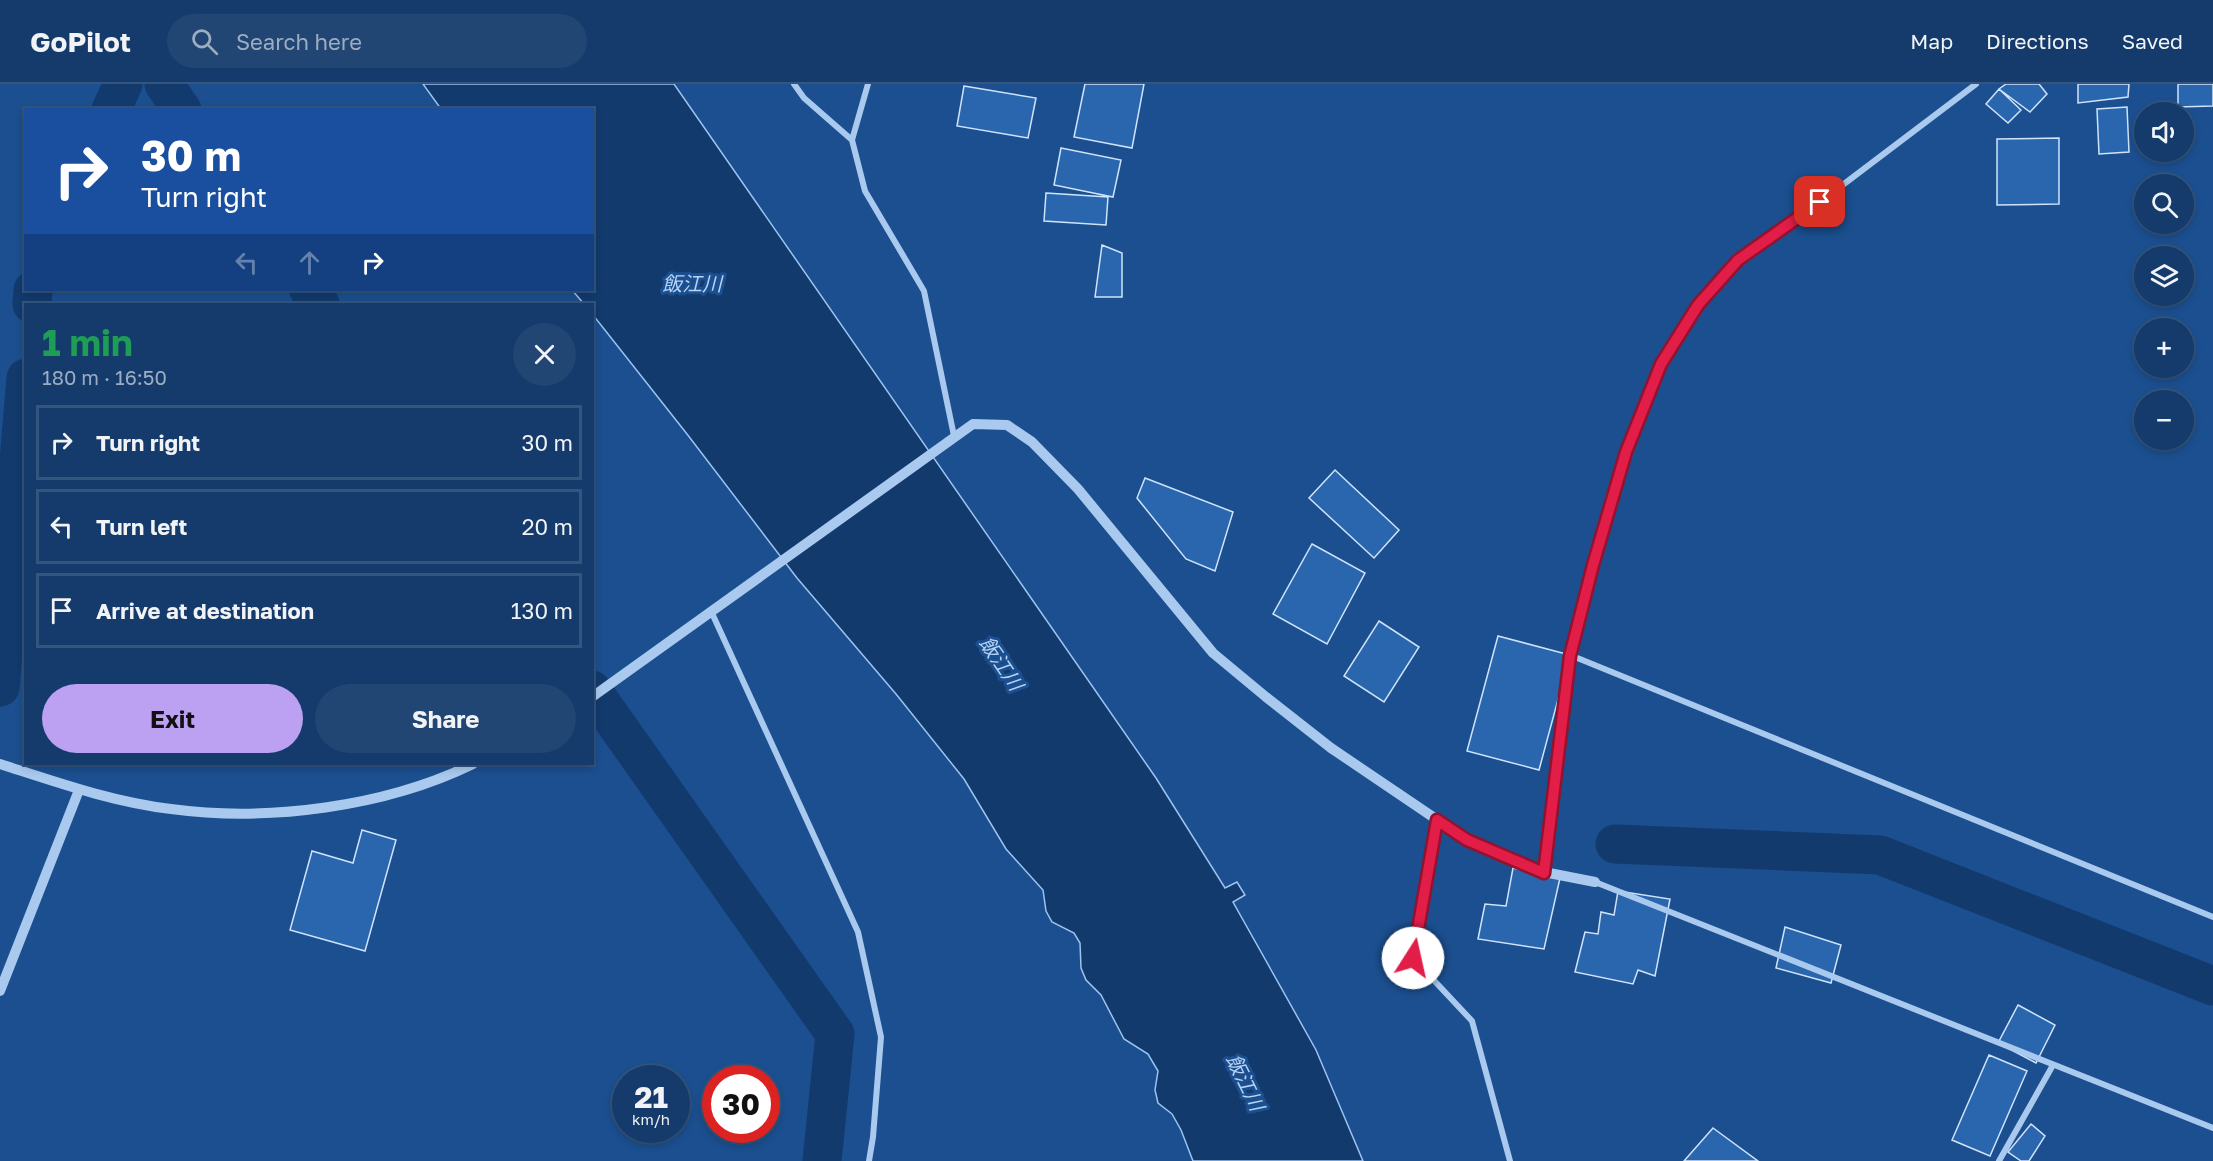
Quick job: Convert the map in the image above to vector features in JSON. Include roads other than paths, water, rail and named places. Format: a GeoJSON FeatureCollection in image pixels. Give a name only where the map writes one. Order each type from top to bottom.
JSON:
{"type":"FeatureCollection","features":[{"type":"Feature","properties":{"kind":"street"},"geometry":{"type":"LineString","coordinates":[[794,84],[804,98],[852,140]]}},
{"type":"Feature","properties":{"kind":"street"},"geometry":{"type":"LineString","coordinates":[[868,84],[852,140],[865,191],[924,291],[954,436]]}},
{"type":"Feature","properties":{"kind":"street"},"geometry":{"type":"LineString","coordinates":[[1544,873],[1570,656],[1593,565],[1626,452],[1661,364],[1698,305],[1738,260],[1803,215],[1976,84]]}},
{"type":"Feature","properties":{"kind":"street"},"geometry":{"type":"LineString","coordinates":[[594,696],[954,436],[973,424],[1007,425],[1032,442],[1078,489],[1213,652],[1331,748],[1467,840],[1544,873],[1595,882],[2213,1128]]}},
{"type":"Feature","properties":{"kind":"street"},"geometry":{"type":"LineString","coordinates":[[711,611],[858,932],[881,1037],[869,1161]]}},
{"type":"Feature","properties":{"kind":"street"},"geometry":{"type":"LineString","coordinates":[[1570,656],[2213,917]]}},
{"type":"Feature","properties":{"kind":"street"},"geometry":{"type":"LineString","coordinates":[[5,766],[79,790],[170,809],[235,814],[307,810],[388,795],[470,765]]}},
{"type":"Feature","properties":{"kind":"street"},"geometry":{"type":"LineString","coordinates":[[0,991],[79,790]]}},
{"type":"Feature","properties":{"kind":"street"},"geometry":{"type":"LineString","coordinates":[[1437,820],[1413,958],[1472,1021],[1510,1161]]}},
{"type":"Feature","properties":{"kind":"street"},"geometry":{"type":"LineString","coordinates":[[1999,1161],[2053,1065]]}},
{"type":"Feature","properties":{"kind":"water","name":"飯江川"},"geometry":{"type":"Polygon","coordinates":[[[423,84],[674,84],[1156,778],[1225,888],[1237,882],[1245,895],[1233,902],[1316,1050],[1363,1161],[1193,1161],[1172,1114],[1158,1103],[1155,1090],[1158,1071],[1148,1054],[1124,1039],[1101,995],[1086,980],[1081,968],[1080,943],[1074,933],[1052,922],[1046,911],[1043,890],[1006,849],[964,779],[896,694],[797,578],[594,316],[594,303],[583,303],[573,291],[594,291],[594,108],[440,108],[423,84]]]}},
{"type":"Feature","properties":{"kind":"waterway"},"geometry":{"type":"LineString","coordinates":[[112,108],[123,84]]}},
{"type":"Feature","properties":{"kind":"waterway"},"geometry":{"type":"LineString","coordinates":[[164,84],[181,108]]}},
{"type":"Feature","properties":{"kind":"waterway"},"geometry":{"type":"LineString","coordinates":[[32,303],[33,291]]}},
{"type":"Feature","properties":{"kind":"waterway"},"geometry":{"type":"LineString","coordinates":[[310,291],[319,303]]}},
{"type":"Feature","properties":{"kind":"waterway"},"geometry":{"type":"LineString","coordinates":[[0,687],[24,402]]}},
{"type":"Feature","properties":{"kind":"waterway"},"geometry":{"type":"LineString","coordinates":[[594,693],[835,1034],[822,1161]]}},
{"type":"Feature","properties":{"kind":"waterway"},"geometry":{"type":"LineString","coordinates":[[1615,844],[1880,855],[2213,986]]}}]}
